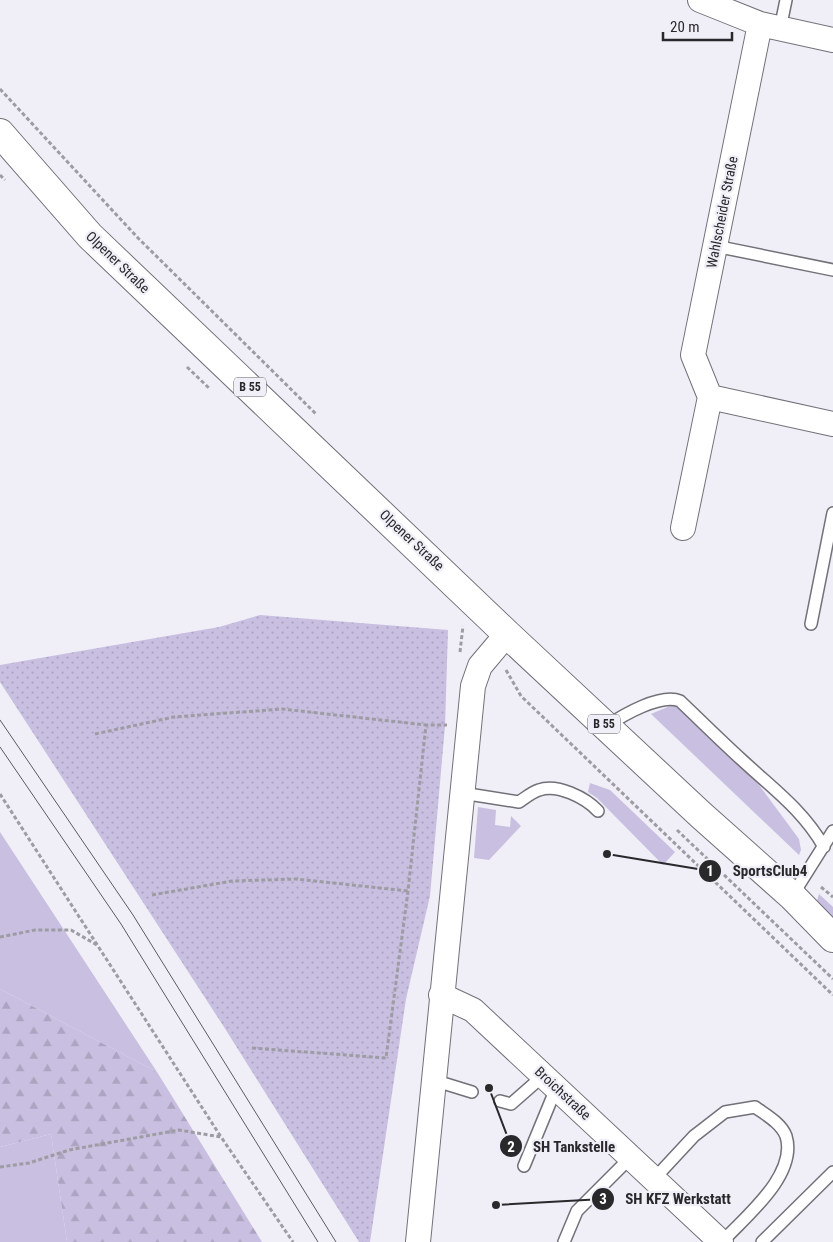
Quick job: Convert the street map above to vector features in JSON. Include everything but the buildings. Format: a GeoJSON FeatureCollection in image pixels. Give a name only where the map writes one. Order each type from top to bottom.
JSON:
{"type":"FeatureCollection","features":[{"type":"Feature","properties":{"kind":"main road","name":"Olpener Straße"},"geometry":{"type":"LineString","coordinates":[[0,133],[90,236],[507,634],[701,815],[792,896],[833,938]]}},
{"type":"Feature","properties":{"kind":"street"},"geometry":{"type":"LineString","coordinates":[[700,0],[770,26],[833,40]]}},
{"type":"Feature","properties":{"kind":"street","name":"Wahlscheider Straße"},"geometry":{"type":"LineString","coordinates":[[710,397],[693,355],[715,246],[770,26]]}},
{"type":"Feature","properties":{"kind":"street"},"geometry":{"type":"LineString","coordinates":[[683,528],[710,397],[833,424]]}},
{"type":"Feature","properties":{"kind":"street"},"geometry":{"type":"LineString","coordinates":[[418,1242],[441,995],[475,676],[507,634]]}},
{"type":"Feature","properties":{"kind":"street","name":"Broichstraße"},"geometry":{"type":"LineString","coordinates":[[441,995],[473,1010],[721,1242]]}},
{"type":"Feature","properties":{"kind":"lane"},"geometry":{"type":"LineString","coordinates":[[770,26],[786,0]]}},
{"type":"Feature","properties":{"kind":"lane"},"geometry":{"type":"LineString","coordinates":[[715,246],[833,270]]}},
{"type":"Feature","properties":{"kind":"lane"},"geometry":{"type":"LineString","coordinates":[[811,624],[833,512]]}},
{"type":"Feature","properties":{"kind":"lane"},"geometry":{"type":"LineString","coordinates":[[607,726],[635,710],[670,698],[680,700],[742,760],[795,807],[813,828],[824,847]]}},
{"type":"Feature","properties":{"kind":"lane"},"geometry":{"type":"LineString","coordinates":[[462,792],[519,802],[539,790],[548,789],[579,796],[598,810]]}},
{"type":"Feature","properties":{"kind":"lane"},"geometry":{"type":"LineString","coordinates":[[792,896],[833,831]]}},
{"type":"Feature","properties":{"kind":"lane"},"geometry":{"type":"LineString","coordinates":[[433,1080],[472,1092]]}},
{"type":"Feature","properties":{"kind":"lane"},"geometry":{"type":"LineString","coordinates":[[500,1101],[511,1104],[550,1080]]}},
{"type":"Feature","properties":{"kind":"lane"},"geometry":{"type":"LineString","coordinates":[[524,1166],[550,1080]]}},
{"type":"Feature","properties":{"kind":"lane"},"geometry":{"type":"LineString","coordinates":[[654,1179],[694,1136],[725,1112],[755,1107],[776,1121],[786,1136],[787,1155],[778,1182],[721,1242]]}},
{"type":"Feature","properties":{"kind":"lane"},"geometry":{"type":"LineString","coordinates":[[564,1242],[578,1211],[631,1157]]}},
{"type":"Feature","properties":{"kind":"lane"},"geometry":{"type":"LineString","coordinates":[[762,1242],[833,1172]]}},
{"type":"Feature","properties":{"kind":"path"},"geometry":{"type":"LineString","coordinates":[[0,89],[138,238],[322,419]]}},
{"type":"Feature","properties":{"kind":"path"},"geometry":{"type":"LineString","coordinates":[[510,674],[521,696],[833,996]]}},
{"type":"Feature","properties":{"kind":"path"},"geometry":{"type":"LineString","coordinates":[[95,734],[174,717],[282,709],[426,725],[445,726],[452,722],[469,719]]}},
{"type":"Feature","properties":{"kind":"path"},"geometry":{"type":"LineString","coordinates":[[252,1048],[386,1058],[408,891],[426,725]]}},
{"type":"Feature","properties":{"kind":"path"},"geometry":{"type":"LineString","coordinates":[[0,794],[221,1137],[293,1242]]}},
{"type":"Feature","properties":{"kind":"path"},"geometry":{"type":"LineString","coordinates":[[152,895],[232,881],[296,879],[408,891]]}},
{"type":"Feature","properties":{"kind":"path"},"geometry":{"type":"LineString","coordinates":[[0,937],[35,930],[70,930],[98,945]]}},
{"type":"Feature","properties":{"kind":"path"},"geometry":{"type":"LineString","coordinates":[[0,1167],[28,1163],[69,1150],[179,1130],[221,1137]]}},
{"type":"Feature","properties":{"kind":"green space"},"geometry":{"type":"Polygon","coordinates":[[[260,615],[448,630],[445,726],[430,896],[406,999],[370,1242],[359,1242],[224,1027],[0,682],[0,665],[219,627],[260,615]]]}},
{"type":"Feature","properties":{"kind":"green space"},"geometry":{"type":"Polygon","coordinates":[[[677,703],[759,785],[799,839],[801,850],[799,855],[651,714],[677,703]]]}},
{"type":"Feature","properties":{"kind":"green space"},"geometry":{"type":"Polygon","coordinates":[[[590,783],[610,790],[675,852],[663,865],[597,798],[588,792],[590,783]]]}},
{"type":"Feature","properties":{"kind":"green space"},"geometry":{"type":"Polygon","coordinates":[[[478,807],[496,810],[495,825],[510,827],[511,816],[521,826],[489,860],[474,858],[478,807]]]}},
{"type":"Feature","properties":{"kind":"green space"},"geometry":{"type":"Polygon","coordinates":[[[0,832],[157,1072],[0,989],[0,832]]]}},
{"type":"Feature","properties":{"kind":"green space"},"geometry":{"type":"Polygon","coordinates":[[[819,894],[833,907],[833,920],[816,904],[819,894]]]}},
{"type":"Feature","properties":{"kind":"green space"},"geometry":{"type":"Polygon","coordinates":[[[0,989],[157,1072],[262,1242],[67,1242],[51,1134],[0,1147],[0,989]]]}},
{"type":"Feature","properties":{"kind":"green space"},"geometry":{"type":"Polygon","coordinates":[[[51,1134],[67,1242],[0,1242],[0,1147],[51,1134]]]}},
{"type":"Feature","properties":{"kind":"tram line"},"geometry":{"type":"LineString","coordinates":[[0,720],[133,915],[336,1242]]}},
{"type":"Feature","properties":{"kind":"tram line"},"geometry":{"type":"LineString","coordinates":[[0,747],[121,924],[318,1242]]}},
{"type":"Feature","properties":{"kind":"place","name":"SportsClub4"},"geometry":{"type":"Point","coordinates":[607,854]}},
{"type":"Feature","properties":{"kind":"place","name":"SH Tankstelle"},"geometry":{"type":"Point","coordinates":[489,1088]}},
{"type":"Feature","properties":{"kind":"place","name":"SH KFZ Werkstatt"},"geometry":{"type":"Point","coordinates":[496,1205]}}]}
